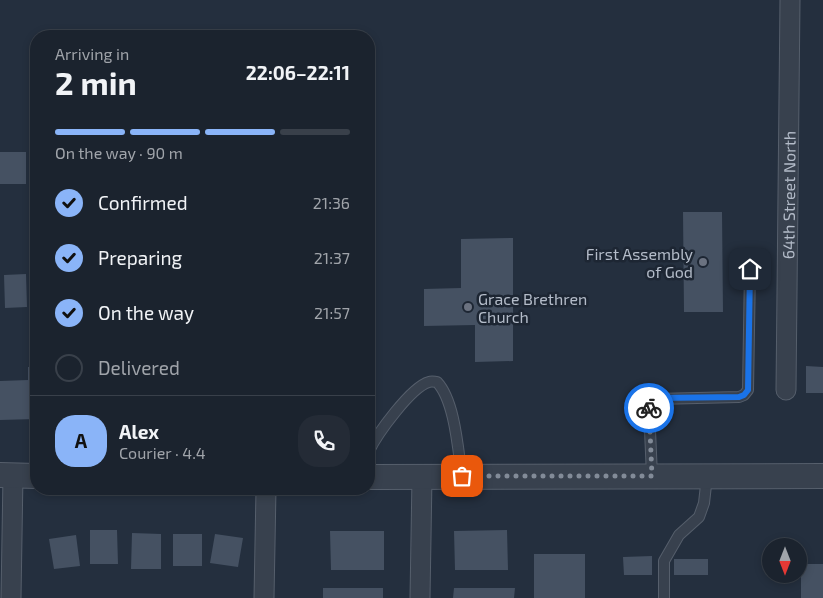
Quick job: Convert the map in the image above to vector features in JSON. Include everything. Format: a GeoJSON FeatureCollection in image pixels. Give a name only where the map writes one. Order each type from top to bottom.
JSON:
{"type":"FeatureCollection","features":[{"type":"Feature","properties":{"kind":"street","name":"64th Street North"},"geometry":{"type":"LineString","coordinates":[[786,390],[790,0]]}},
{"type":"Feature","properties":{"kind":"street"},"geometry":{"type":"LineString","coordinates":[[11,598],[6,475],[30,476]]}},
{"type":"Feature","properties":{"kind":"street"},"geometry":{"type":"LineString","coordinates":[[420,598],[422,476]]}},
{"type":"Feature","properties":{"kind":"street"},"geometry":{"type":"LineString","coordinates":[[375,477],[823,476]]}},
{"type":"Feature","properties":{"kind":"street"},"geometry":{"type":"LineString","coordinates":[[264,598],[266,495]]}},
{"type":"Feature","properties":{"kind":"lane"},"geometry":{"type":"LineString","coordinates":[[652,476],[649,407],[651,402],[656,398],[739,397],[748,390],[750,269]]}},
{"type":"Feature","properties":{"kind":"lane"},"geometry":{"type":"LineString","coordinates":[[375,437],[393,414],[416,391],[429,382],[438,382],[444,389],[455,427],[462,476]]}},
{"type":"Feature","properties":{"kind":"lane"},"geometry":{"type":"LineString","coordinates":[[664,598],[664,561],[679,535],[699,517],[704,503],[706,476]]}},
{"type":"Feature","properties":{"kind":"building"},"geometry":{"type":"Polygon","coordinates":[[[0,152],[26,152],[26,184],[0,184],[0,152]]]}},
{"type":"Feature","properties":{"kind":"building","name":"First Assembly of God"},"geometry":{"type":"Polygon","coordinates":[[[683,212],[722,212],[723,312],[684,312],[683,212]]]}},
{"type":"Feature","properties":{"kind":"building","name":"Grace Brethren Church"},"geometry":{"type":"Polygon","coordinates":[[[513,238],[513,361],[475,362],[475,325],[424,326],[424,289],[461,288],[461,239],[513,238]]]}},
{"type":"Feature","properties":{"kind":"building"},"geometry":{"type":"Polygon","coordinates":[[[26,274],[27,307],[5,308],[4,275],[26,274]]]}},
{"type":"Feature","properties":{"kind":"building"},"geometry":{"type":"Polygon","coordinates":[[[806,366],[823,367],[823,393],[806,393],[806,366]]]}},
{"type":"Feature","properties":{"kind":"building"},"geometry":{"type":"Polygon","coordinates":[[[28,367],[30,367],[30,419],[0,420],[0,381],[28,380],[28,367]]]}},
{"type":"Feature","properties":{"kind":"building"},"geometry":{"type":"Polygon","coordinates":[[[90,530],[117,530],[118,564],[90,564],[90,530]]]}},
{"type":"Feature","properties":{"kind":"building"},"geometry":{"type":"Polygon","coordinates":[[[507,530],[508,570],[455,570],[454,531],[507,530]]]}},
{"type":"Feature","properties":{"kind":"building"},"geometry":{"type":"Polygon","coordinates":[[[330,531],[384,531],[384,570],[331,570],[330,531]]]}},
{"type":"Feature","properties":{"kind":"building"},"geometry":{"type":"Polygon","coordinates":[[[132,533],[161,534],[161,569],[131,569],[132,533]]]}},
{"type":"Feature","properties":{"kind":"building"},"geometry":{"type":"Polygon","coordinates":[[[173,534],[202,534],[202,566],[173,566],[173,534]]]}},
{"type":"Feature","properties":{"kind":"building"},"geometry":{"type":"Polygon","coordinates":[[[215,534],[243,538],[238,567],[210,563],[215,534]]]}},
{"type":"Feature","properties":{"kind":"building"},"geometry":{"type":"Polygon","coordinates":[[[76,535],[80,566],[54,569],[49,539],[76,535]]]}},
{"type":"Feature","properties":{"kind":"building"},"geometry":{"type":"Polygon","coordinates":[[[534,554],[585,554],[585,598],[534,598],[534,554]]]}},
{"type":"Feature","properties":{"kind":"building"},"geometry":{"type":"Polygon","coordinates":[[[652,556],[652,575],[624,575],[623,557],[652,556]]]}},
{"type":"Feature","properties":{"kind":"building"},"geometry":{"type":"Polygon","coordinates":[[[674,559],[708,559],[708,575],[674,575],[674,559]]]}},
{"type":"Feature","properties":{"kind":"building"},"geometry":{"type":"Polygon","coordinates":[[[808,564],[823,564],[823,598],[801,598],[801,583],[808,582],[808,564]]]}},
{"type":"Feature","properties":{"kind":"building"},"geometry":{"type":"Polygon","coordinates":[[[323,588],[383,588],[383,598],[323,598],[323,588]]]}},
{"type":"Feature","properties":{"kind":"building"},"geometry":{"type":"Polygon","coordinates":[[[454,588],[515,588],[514,598],[453,598],[454,588]]]}},
{"type":"Feature","properties":{"kind":"way so far"},"geometry":{"type":"LineString","coordinates":[[462,476],[652,476],[649,408]]}},
{"type":"Feature","properties":{"kind":"place","name":"First Assembly of God"},"geometry":{"type":"Point","coordinates":[703,262]}},
{"type":"Feature","properties":{"kind":"place","name":"Grace Brethren Church"},"geometry":{"type":"Point","coordinates":[468,307]}},
{"type":"Feature","properties":{"kind":"route"},"geometry":{"type":"LineString","coordinates":[[649,408],[651,402],[656,398],[739,397],[748,390],[750,269]]}}]}
